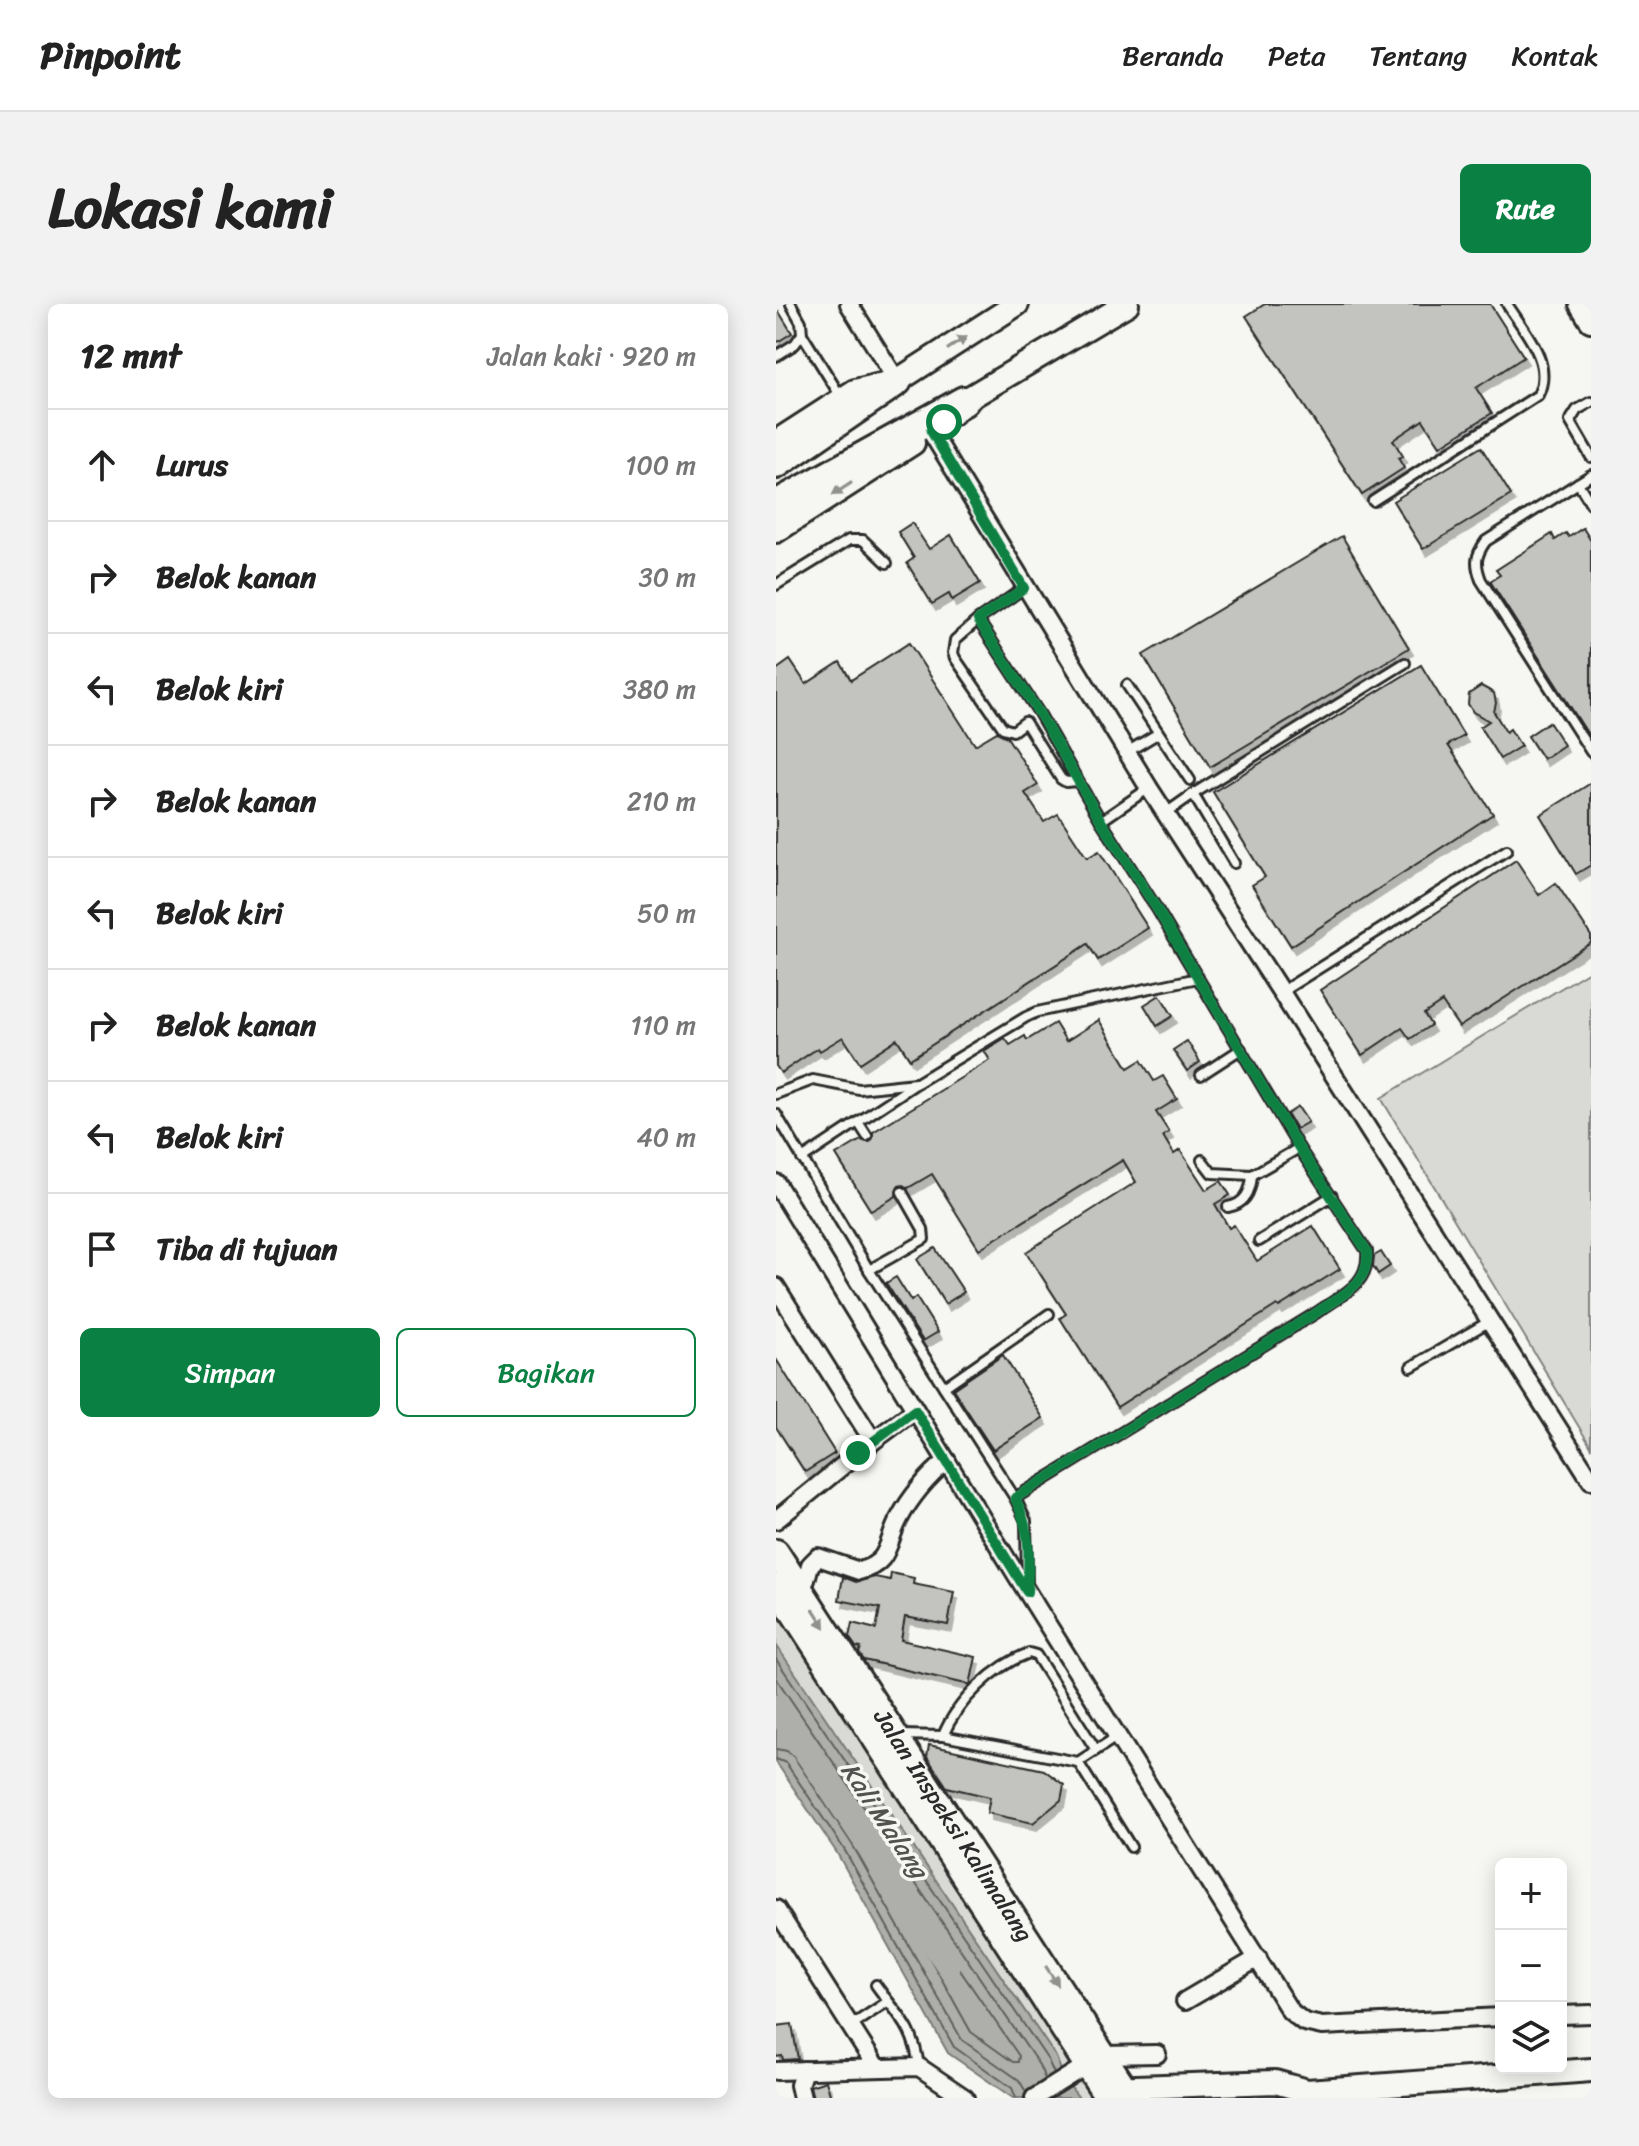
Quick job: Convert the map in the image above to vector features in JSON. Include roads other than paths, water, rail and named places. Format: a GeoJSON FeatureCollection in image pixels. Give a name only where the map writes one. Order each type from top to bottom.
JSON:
{"type":"FeatureCollection","features":[{"type":"Feature","properties":{"kind":"highway"},"geometry":{"type":"LineString","coordinates":[[776,464],[897,381]]}},
{"type":"Feature","properties":{"kind":"highway"},"geometry":{"type":"LineString","coordinates":[[776,505],[928,427],[964,401]]}},
{"type":"Feature","properties":{"kind":"main road"},"geometry":{"type":"LineString","coordinates":[[776,442],[842,399],[871,386],[897,381],[1017,304]]}},
{"type":"Feature","properties":{"kind":"main road"},"geometry":{"type":"LineString","coordinates":[[964,401],[1127,304]]}},
{"type":"Feature","properties":{"kind":"main road"},"geometry":{"type":"LineString","coordinates":[[1581,304],[1591,320]]}},
{"type":"Feature","properties":{"kind":"main road"},"geometry":{"type":"LineString","coordinates":[[776,531],[928,427]]}},
{"type":"Feature","properties":{"kind":"main road","name":"Jalan Inspeksi Kalimalang"},"geometry":{"type":"LineString","coordinates":[[776,1552],[787,1585],[1118,2095]]}},
{"type":"Feature","properties":{"kind":"main road"},"geometry":{"type":"LineString","coordinates":[[1118,2095],[1275,2082],[1294,2093],[1391,2091],[1591,2070]]}},
{"type":"Feature","properties":{"kind":"street"},"geometry":{"type":"LineString","coordinates":[[849,304],[897,381]]}},
{"type":"Feature","properties":{"kind":"street"},"geometry":{"type":"LineString","coordinates":[[928,427],[1165,814],[1591,1480]]}},
{"type":"Feature","properties":{"kind":"street"},"geometry":{"type":"LineString","coordinates":[[776,1183],[1027,1592],[1290,2011],[1304,2022],[1322,2026],[1495,2017]]}},
{"type":"Feature","properties":{"kind":"street"},"geometry":{"type":"LineString","coordinates":[[776,1287],[873,1441]]}},
{"type":"Feature","properties":{"kind":"street"},"geometry":{"type":"LineString","coordinates":[[776,1520],[915,1410]]}},
{"type":"Feature","properties":{"kind":"street"},"geometry":{"type":"LineString","coordinates":[[787,1585],[806,1580],[810,1565],[818,1557],[859,1571],[876,1565],[885,1555],[897,1521],[912,1499],[947,1461]]}},
{"type":"Feature","properties":{"kind":"street"},"geometry":{"type":"LineString","coordinates":[[776,1909],[877,2068]]}},
{"type":"Feature","properties":{"kind":"street"},"geometry":{"type":"LineString","coordinates":[[1185,2001],[1258,1958]]}},
{"type":"Feature","properties":{"kind":"street"},"geometry":{"type":"LineString","coordinates":[[1567,2015],[1591,2014]]}},
{"type":"Feature","properties":{"kind":"street"},"geometry":{"type":"LineString","coordinates":[[1034,2098],[1095,2060],[1157,2054]]}},
{"type":"Feature","properties":{"kind":"street"},"geometry":{"type":"LineString","coordinates":[[776,2071],[919,2067],[965,2098]]}},
{"type":"Feature","properties":{"kind":"street"},"geometry":{"type":"LineString","coordinates":[[802,2098],[799,2085],[804,2070]]}},
{"type":"Feature","properties":{"kind":"lane"},"geometry":{"type":"LineString","coordinates":[[791,304],[801,322],[802,334],[842,399]]}},
{"type":"Feature","properties":{"kind":"lane"},"geometry":{"type":"LineString","coordinates":[[1373,501],[1538,395],[1542,388],[1543,366],[1536,349],[1507,304]]}},
{"type":"Feature","properties":{"kind":"lane"},"geometry":{"type":"LineString","coordinates":[[776,356],[795,344],[802,334]]}},
{"type":"Feature","properties":{"kind":"lane"},"geometry":{"type":"LineString","coordinates":[[1591,402],[1577,410],[1570,421],[1591,457]]}},
{"type":"Feature","properties":{"kind":"lane"},"geometry":{"type":"LineString","coordinates":[[1591,475],[1486,541],[1478,552],[1475,564],[1481,580],[1591,752]]}},
{"type":"Feature","properties":{"kind":"lane"},"geometry":{"type":"LineString","coordinates":[[1578,483],[1591,504]]}},
{"type":"Feature","properties":{"kind":"lane"},"geometry":{"type":"LineString","coordinates":[[776,585],[849,540],[863,540],[887,563]]}},
{"type":"Feature","properties":{"kind":"lane"},"geometry":{"type":"LineString","coordinates":[[1024,588],[955,640],[955,658],[1003,728],[1013,731],[1039,713]]}},
{"type":"Feature","properties":{"kind":"lane"},"geometry":{"type":"LineString","coordinates":[[978,620],[1039,713],[1299,1148],[1367,1251],[1368,1265],[1361,1280],[1316,1313],[1015,1498]]}},
{"type":"Feature","properties":{"kind":"lane"},"geometry":{"type":"LineString","coordinates":[[1165,814],[1405,663]]}},
{"type":"Feature","properties":{"kind":"lane"},"geometry":{"type":"LineString","coordinates":[[1127,685],[1190,780]]}},
{"type":"Feature","properties":{"kind":"lane"},"geometry":{"type":"LineString","coordinates":[[1025,722],[1061,779],[1077,781]]}},
{"type":"Feature","properties":{"kind":"lane"},"geometry":{"type":"LineString","coordinates":[[1127,752],[1157,734]]}},
{"type":"Feature","properties":{"kind":"lane"},"geometry":{"type":"LineString","coordinates":[[1101,821],[1149,788]]}},
{"type":"Feature","properties":{"kind":"lane"},"geometry":{"type":"LineString","coordinates":[[1193,794],[1234,863]]}},
{"type":"Feature","properties":{"kind":"lane"},"geometry":{"type":"LineString","coordinates":[[1281,992],[1507,850]]}},
{"type":"Feature","properties":{"kind":"lane"},"geometry":{"type":"LineString","coordinates":[[802,1159],[917,1083],[1037,1012],[1198,978]]}},
{"type":"Feature","properties":{"kind":"lane"},"geometry":{"type":"LineString","coordinates":[[1201,1075],[1241,1049]]}},
{"type":"Feature","properties":{"kind":"lane"},"geometry":{"type":"LineString","coordinates":[[776,1094],[813,1080],[859,1089],[917,1083]]}},
{"type":"Feature","properties":{"kind":"lane"},"geometry":{"type":"LineString","coordinates":[[776,1114],[869,1270],[1015,1498],[1026,1521],[1029,1562],[1027,1592]]}},
{"type":"Feature","properties":{"kind":"lane"},"geometry":{"type":"LineString","coordinates":[[858,1122],[867,1136]]}},
{"type":"Feature","properties":{"kind":"lane"},"geometry":{"type":"LineString","coordinates":[[1202,1160],[1212,1173],[1252,1175],[1299,1148]]}},
{"type":"Feature","properties":{"kind":"lane"},"geometry":{"type":"LineString","coordinates":[[1228,1207],[1244,1200],[1252,1175]]}},
{"type":"Feature","properties":{"kind":"lane"},"geometry":{"type":"LineString","coordinates":[[869,1270],[924,1239],[923,1229],[902,1192]]}},
{"type":"Feature","properties":{"kind":"lane"},"geometry":{"type":"LineString","coordinates":[[1259,1241],[1332,1196]]}},
{"type":"Feature","properties":{"kind":"lane"},"geometry":{"type":"LineString","coordinates":[[944,1387],[1049,1314]]}},
{"type":"Feature","properties":{"kind":"lane"},"geometry":{"type":"LineString","coordinates":[[1411,1367],[1490,1321]]}},
{"type":"Feature","properties":{"kind":"lane"},"geometry":{"type":"LineString","coordinates":[[943,1736],[964,1702],[998,1670],[1029,1653],[1036,1655],[1096,1750]]}},
{"type":"Feature","properties":{"kind":"lane"},"geometry":{"type":"LineString","coordinates":[[888,1739],[943,1736],[1078,1762],[1119,1736]]}},
{"type":"Feature","properties":{"kind":"lane"},"geometry":{"type":"LineString","coordinates":[[1078,1762],[1131,1847]]}},
{"type":"Feature","properties":{"kind":"lane"},"geometry":{"type":"LineString","coordinates":[[876,1985],[910,2030],[919,2067]]}},
{"type":"Feature","properties":{"kind":"lane"},"geometry":{"type":"LineString","coordinates":[[852,2025],[887,2002]]}},
{"type":"Feature","properties":{"kind":"water"},"geometry":{"type":"Polygon","coordinates":[[[776,1645],[1056,2057],[1064,2079],[1079,2098],[1013,2098],[948,2053],[837,1853],[776,1762],[776,1645]]]}},
{"type":"Feature","properties":{"kind":"waterway","name":"Kali Malang"},"geometry":{"type":"LineString","coordinates":[[776,1707],[948,1965]]}}]}
